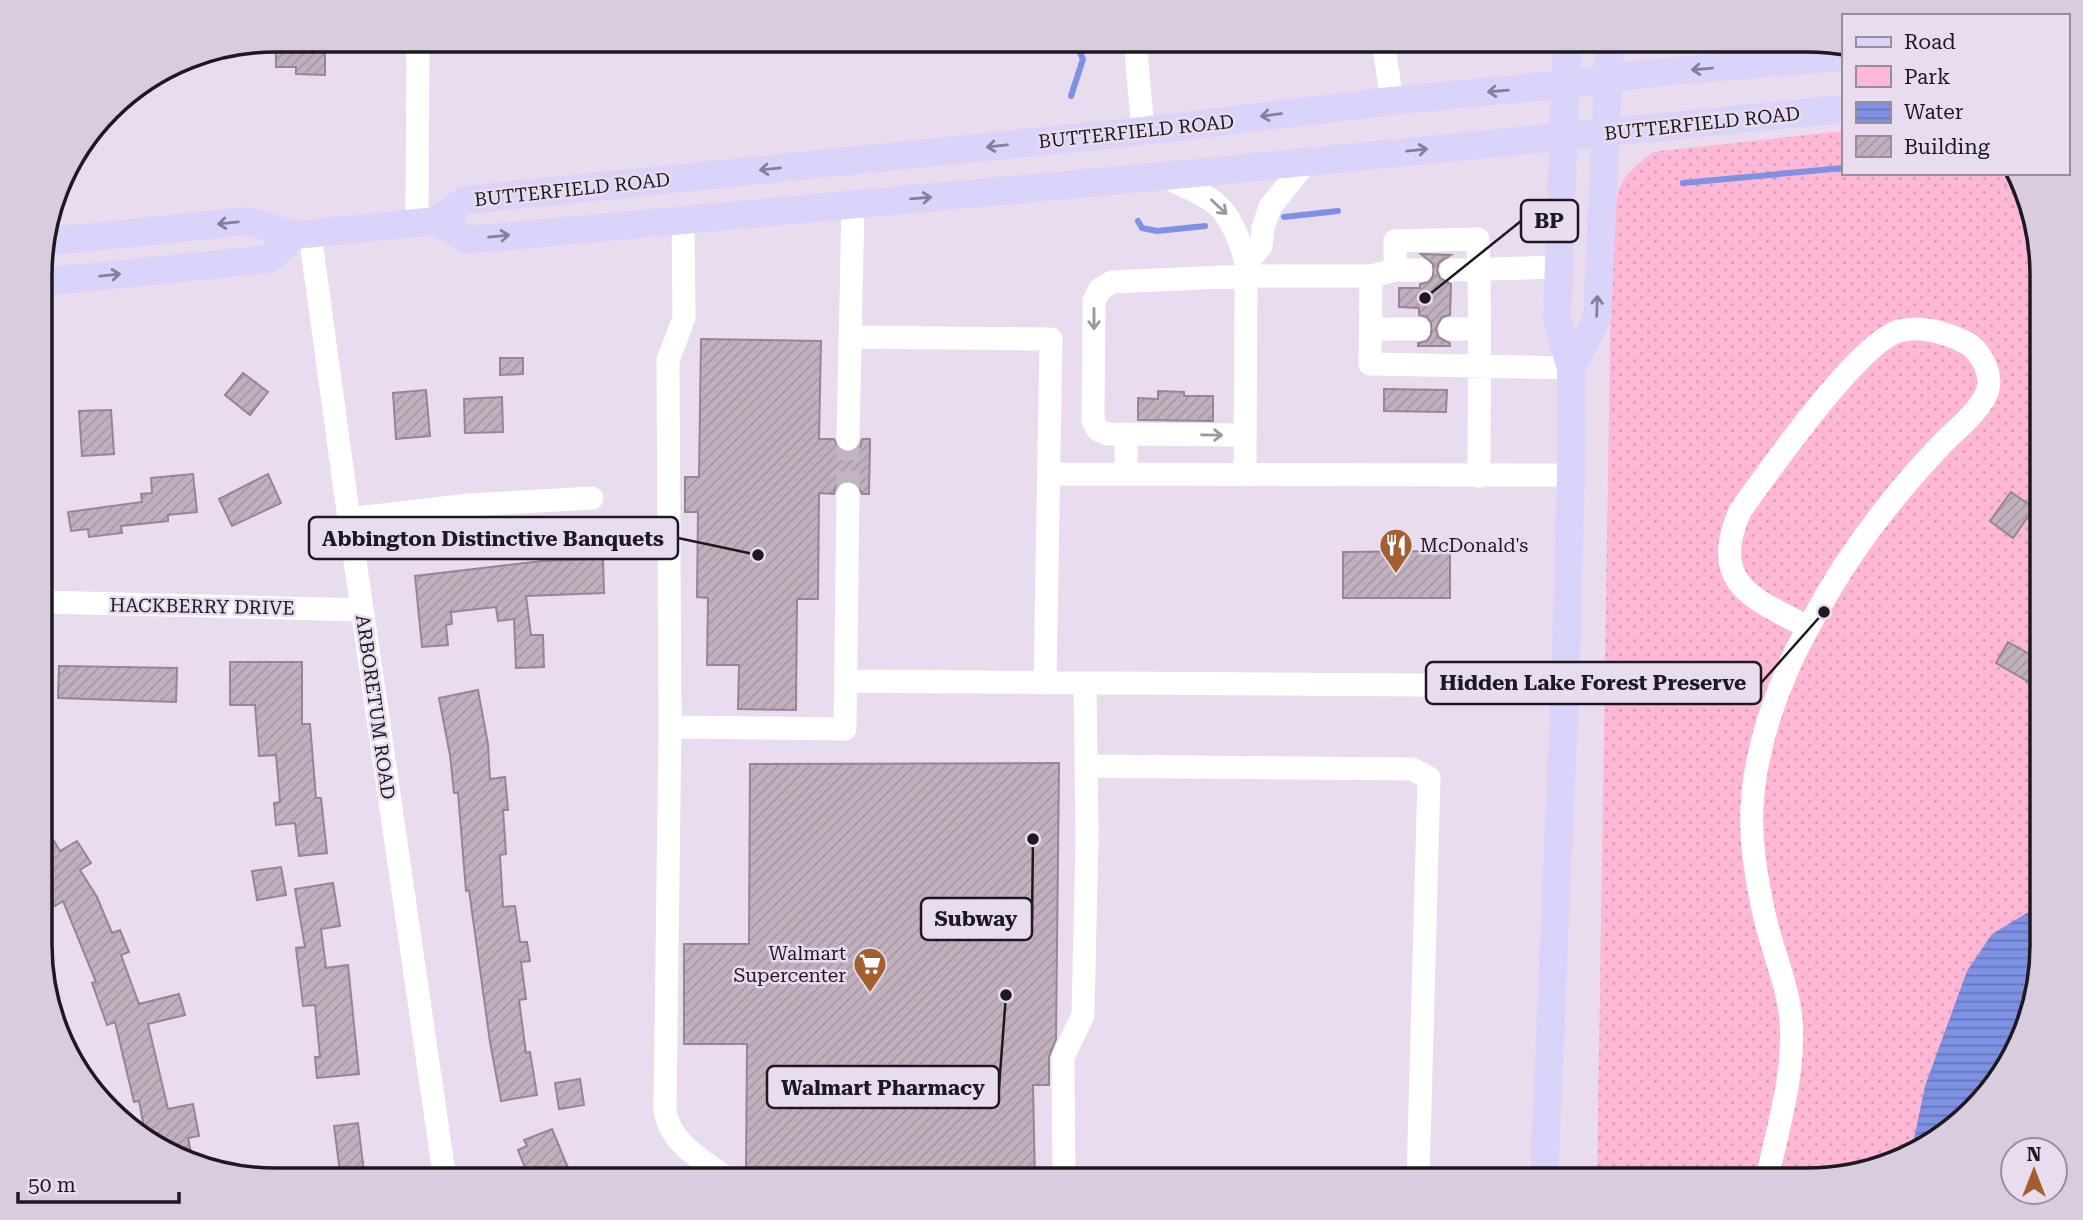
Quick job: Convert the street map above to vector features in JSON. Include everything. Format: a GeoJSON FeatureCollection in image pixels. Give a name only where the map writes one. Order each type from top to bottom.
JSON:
{"type":"FeatureCollection","features":[{"type":"Feature","properties":{"kind":"main road"},"geometry":{"type":"LineString","coordinates":[[1545,1167],[1571,475],[1572,368],[1557,320],[1567,53]]}},
{"type":"Feature","properties":{"kind":"main road"},"geometry":{"type":"LineString","coordinates":[[1572,368],[1597,319],[1609,53]]}},
{"type":"Feature","properties":{"kind":"main road","name":"BUTTERFIELD ROAD"},"geometry":{"type":"LineString","coordinates":[[426,222],[465,200],[1143,131],[1652,73],[1842,57]]}},
{"type":"Feature","properties":{"kind":"main road","name":"BUTTERFIELD ROAD"},"geometry":{"type":"LineString","coordinates":[[426,222],[467,240],[683,218],[1164,176],[1842,109]]}},
{"type":"Feature","properties":{"kind":"main road"},"geometry":{"type":"LineString","coordinates":[[55,241],[248,221],[302,234],[426,222]]}},
{"type":"Feature","properties":{"kind":"main road"},"geometry":{"type":"LineString","coordinates":[[53,281],[269,259],[302,234]]}},
{"type":"Feature","properties":{"kind":"street"},"geometry":{"type":"LineString","coordinates":[[419,53],[426,222]]}},
{"type":"Feature","properties":{"kind":"street"},"geometry":{"type":"LineString","coordinates":[[1136,53],[1143,131]]}},
{"type":"Feature","properties":{"kind":"street"},"geometry":{"type":"LineString","coordinates":[[1385,53],[1392,101]]}},
{"type":"Feature","properties":{"kind":"street"},"geometry":{"type":"LineString","coordinates":[[1246,269],[1261,247],[1263,228],[1270,207],[1307,161]]}},
{"type":"Feature","properties":{"kind":"street"},"geometry":{"type":"LineString","coordinates":[[1164,176],[1212,199],[1227,214],[1246,269],[1245,475]]}},
{"type":"Feature","properties":{"kind":"street"},"geometry":{"type":"LineString","coordinates":[[848,439],[853,204]]}},
{"type":"Feature","properties":{"kind":"street"},"geometry":{"type":"LineString","coordinates":[[683,218],[684,318],[668,360],[670,727],[667,1121],[681,1143],[713,1168]]}},
{"type":"Feature","properties":{"kind":"street","name":"ARBORETUM ROAD"},"geometry":{"type":"LineString","coordinates":[[302,234],[349,519],[443,1168]]}},
{"type":"Feature","properties":{"kind":"street"},"geometry":{"type":"LineString","coordinates":[[1395,270],[1395,241],[1478,239],[1479,476]]}},
{"type":"Feature","properties":{"kind":"street"},"geometry":{"type":"LineString","coordinates":[[1451,270],[1558,267]]}},
{"type":"Feature","properties":{"kind":"street"},"geometry":{"type":"LineString","coordinates":[[1245,435],[1107,434],[1098,430],[1093,421],[1094,301],[1100,289],[1112,282],[1246,269],[1371,276],[1395,270],[1421,270]]}},
{"type":"Feature","properties":{"kind":"street"},"geometry":{"type":"LineString","coordinates":[[1371,276],[1370,364],[1572,368]]}},
{"type":"Feature","properties":{"kind":"street"},"geometry":{"type":"LineString","coordinates":[[1371,328],[1419,328]]}},
{"type":"Feature","properties":{"kind":"street"},"geometry":{"type":"LineString","coordinates":[[1450,328],[1479,329]]}},
{"type":"Feature","properties":{"kind":"street"},"geometry":{"type":"LineString","coordinates":[[1769,1167],[1791,1062],[1791,1019],[1782,971],[1766,922],[1755,869],[1752,808],[1760,750],[1776,697],[1808,627],[1848,561],[1890,503],[1940,445],[1976,409],[1988,389],[1986,366],[1973,346],[1950,335],[1924,329],[1900,331],[1881,340],[1819,406],[1740,510],[1728,547],[1729,564],[1735,577],[1740,585],[1766,606],[1808,627]]}},
{"type":"Feature","properties":{"kind":"street"},"geometry":{"type":"LineString","coordinates":[[849,337],[1051,339],[1045,682]]}},
{"type":"Feature","properties":{"kind":"street"},"geometry":{"type":"LineString","coordinates":[[1126,434],[1126,474]]}},
{"type":"Feature","properties":{"kind":"street"},"geometry":{"type":"LineString","coordinates":[[1049,474],[1571,475]]}},
{"type":"Feature","properties":{"kind":"street"},"geometry":{"type":"LineString","coordinates":[[670,727],[845,729],[848,494]]}},
{"type":"Feature","properties":{"kind":"street"},"geometry":{"type":"LineString","coordinates":[[349,519],[469,505],[592,498]]}},
{"type":"Feature","properties":{"kind":"street","name":"HACKBERRY DRIVE"},"geometry":{"type":"LineString","coordinates":[[53,602],[362,610]]}},
{"type":"Feature","properties":{"kind":"street"},"geometry":{"type":"LineString","coordinates":[[846,681],[1565,686]]}},
{"type":"Feature","properties":{"kind":"street"},"geometry":{"type":"LineString","coordinates":[[1064,1167],[1063,1057],[1083,1015],[1085,683]]}},
{"type":"Feature","properties":{"kind":"street"},"geometry":{"type":"LineString","coordinates":[[1086,766],[1412,769],[1429,778],[1418,1167]]}},
{"type":"Feature","properties":{"kind":"green space"},"geometry":{"type":"Polygon","coordinates":[[[1842,131],[1842,175],[2007,175],[2019,204],[2026,232],[2030,261],[2030,959],[2026,988],[2014,1030],[2001,1056],[1965,1102],[1919,1138],[1893,1151],[1837,1166],[1597,1167],[1612,223],[1619,189],[1627,175],[1653,152],[1842,131]]]}},
{"type":"Feature","properties":{"kind":"water"},"geometry":{"type":"Polygon","coordinates":[[[2030,911],[2030,959],[2026,988],[2014,1030],[2001,1056],[1965,1102],[1914,1141],[1925,1086],[1967,971],[1992,934],[2030,911]]]}},
{"type":"Feature","properties":{"kind":"building"},"geometry":{"type":"Polygon","coordinates":[[[276,53],[325,53],[325,75],[296,74],[296,67],[276,67],[276,53]]]}},
{"type":"Feature","properties":{"kind":"building"},"geometry":{"type":"Polygon","coordinates":[[[1421,254],[1451,255],[1439,263],[1437,270],[1440,278],[1451,284],[1450,315],[1442,317],[1436,328],[1438,337],[1450,343],[1450,346],[1418,346],[1418,343],[1427,341],[1431,335],[1431,323],[1427,317],[1419,315],[1419,308],[1399,307],[1399,288],[1420,288],[1420,284],[1429,282],[1433,276],[1433,264],[1421,254]]]}},
{"type":"Feature","properties":{"kind":"building"},"geometry":{"type":"Polygon","coordinates":[[[701,339],[821,341],[819,439],[834,439],[840,451],[848,453],[860,447],[862,439],[870,439],[869,494],[862,494],[856,482],[847,480],[836,486],[834,494],[819,493],[818,599],[797,599],[796,710],[738,709],[739,665],[707,665],[708,598],[697,597],[698,512],[685,512],[685,477],[699,477],[701,339]]]}},
{"type":"Feature","properties":{"kind":"building"},"geometry":{"type":"Polygon","coordinates":[[[500,358],[523,358],[523,374],[500,375],[500,358]]]}},
{"type":"Feature","properties":{"kind":"building"},"geometry":{"type":"Polygon","coordinates":[[[243,373],[268,392],[250,415],[225,395],[243,373]]]}},
{"type":"Feature","properties":{"kind":"building"},"geometry":{"type":"Polygon","coordinates":[[[1384,389],[1447,390],[1446,412],[1384,411],[1384,389]]]}},
{"type":"Feature","properties":{"kind":"building"},"geometry":{"type":"Polygon","coordinates":[[[426,390],[430,436],[396,439],[393,393],[426,390]]]}},
{"type":"Feature","properties":{"kind":"building"},"geometry":{"type":"Polygon","coordinates":[[[1158,391],[1184,392],[1184,396],[1213,396],[1213,421],[1138,420],[1138,398],[1158,399],[1158,391]]]}},
{"type":"Feature","properties":{"kind":"building"},"geometry":{"type":"Polygon","coordinates":[[[502,397],[503,432],[465,433],[464,399],[502,397]]]}},
{"type":"Feature","properties":{"kind":"building"},"geometry":{"type":"Polygon","coordinates":[[[111,410],[114,454],[82,456],[79,411],[111,410]]]}},
{"type":"Feature","properties":{"kind":"building"},"geometry":{"type":"Polygon","coordinates":[[[193,474],[197,512],[168,515],[168,521],[121,526],[122,533],[89,537],[88,529],[71,531],[68,512],[142,502],[141,494],[152,493],[151,478],[193,474]]]}},
{"type":"Feature","properties":{"kind":"building"},"geometry":{"type":"Polygon","coordinates":[[[268,474],[281,503],[232,526],[219,499],[268,474]]]}},
{"type":"Feature","properties":{"kind":"building"},"geometry":{"type":"Polygon","coordinates":[[[2011,492],[2030,505],[2030,514],[2013,538],[1990,521],[2011,492]]]}},
{"type":"Feature","properties":{"kind":"building","name":"McDonald's"},"geometry":{"type":"Polygon","coordinates":[[[1450,551],[1450,598],[1343,598],[1343,552],[1450,551]]]}},
{"type":"Feature","properties":{"kind":"building"},"geometry":{"type":"Polygon","coordinates":[[[603,559],[604,593],[526,596],[531,635],[543,635],[544,667],[516,668],[514,619],[498,621],[496,607],[451,612],[452,624],[446,625],[448,645],[422,647],[415,576],[542,561],[603,559]]]}},
{"type":"Feature","properties":{"kind":"building"},"geometry":{"type":"Polygon","coordinates":[[[2008,642],[2030,654],[2030,683],[1996,663],[2008,642]]]}},
{"type":"Feature","properties":{"kind":"building"},"geometry":{"type":"Polygon","coordinates":[[[230,662],[302,662],[302,724],[310,724],[316,798],[321,798],[327,853],[299,856],[295,823],[276,825],[274,803],[280,802],[276,755],[259,756],[255,705],[230,705],[230,662]]]}},
{"type":"Feature","properties":{"kind":"building"},"geometry":{"type":"Polygon","coordinates":[[[59,666],[177,668],[176,702],[58,698],[59,666]]]}},
{"type":"Feature","properties":{"kind":"building"},"geometry":{"type":"Polygon","coordinates":[[[478,690],[488,744],[490,779],[505,777],[508,810],[503,810],[506,854],[500,855],[503,907],[515,906],[520,942],[527,942],[530,961],[521,962],[526,999],[519,1000],[526,1053],[530,1052],[537,1095],[501,1101],[469,890],[466,891],[458,793],[454,793],[439,698],[478,690]]]}},
{"type":"Feature","properties":{"kind":"building","name":"Walmart Supercenter"},"geometry":{"type":"Polygon","coordinates":[[[1059,763],[1056,1039],[1049,1057],[1049,1085],[1033,1085],[1035,1168],[746,1168],[747,1044],[684,1044],[684,944],[749,944],[750,764],[1059,763]]]}},
{"type":"Feature","properties":{"kind":"building"},"geometry":{"type":"Polygon","coordinates":[[[77,841],[91,863],[80,870],[97,897],[112,933],[120,930],[129,952],[121,955],[139,1004],[179,994],[185,1015],[148,1024],[168,1109],[193,1104],[199,1136],[188,1138],[191,1151],[164,1138],[143,1123],[139,1101],[134,1102],[115,1022],[107,1025],[92,983],[96,982],[63,901],[55,906],[53,903],[53,842],[60,851],[77,841]]]}},
{"type":"Feature","properties":{"kind":"building"},"geometry":{"type":"Polygon","coordinates":[[[281,867],[286,895],[257,900],[252,871],[281,867]]]}},
{"type":"Feature","properties":{"kind":"building"},"geometry":{"type":"Polygon","coordinates":[[[333,883],[340,926],[321,929],[326,968],[348,965],[359,1074],[317,1078],[315,1057],[320,1057],[315,1005],[303,1006],[296,948],[305,947],[295,889],[333,883]]]}},
{"type":"Feature","properties":{"kind":"building"},"geometry":{"type":"Polygon","coordinates":[[[580,1079],[584,1105],[559,1109],[555,1083],[580,1079]]]}},
{"type":"Feature","properties":{"kind":"building"},"geometry":{"type":"Polygon","coordinates":[[[358,1123],[364,1168],[339,1168],[334,1126],[358,1123]]]}},
{"type":"Feature","properties":{"kind":"building"},"geometry":{"type":"Polygon","coordinates":[[[552,1129],[568,1168],[525,1168],[518,1150],[527,1146],[524,1140],[552,1129]]]}},
{"type":"Feature","properties":{"kind":"waterway"},"geometry":{"type":"LineString","coordinates":[[1071,96],[1083,59],[1080,53]]}},
{"type":"Feature","properties":{"kind":"waterway"},"geometry":{"type":"LineString","coordinates":[[1683,183],[1842,168]]}},
{"type":"Feature","properties":{"kind":"waterway"},"geometry":{"type":"LineString","coordinates":[[1284,217],[1338,211]]}},
{"type":"Feature","properties":{"kind":"waterway"},"geometry":{"type":"LineString","coordinates":[[1138,221],[1142,228],[1157,231],[1205,226]]}},
{"type":"Feature","properties":{"kind":"tunnel"},"geometry":{"type":"LineString","coordinates":[[848,439],[848,494]]}},
{"type":"Feature","properties":{"kind":"place","name":"BP"},"geometry":{"type":"Point","coordinates":[1425,298]}},
{"type":"Feature","properties":{"kind":"place","name":"Abbington Distinctive Banquets"},"geometry":{"type":"Point","coordinates":[758,555]}},
{"type":"Feature","properties":{"kind":"place","name":"McDonald's"},"geometry":{"type":"Point","coordinates":[1396,575]}},
{"type":"Feature","properties":{"kind":"place","name":"Hidden Lake Forest Preserve"},"geometry":{"type":"Point","coordinates":[1824,612]}},
{"type":"Feature","properties":{"kind":"place","name":"Subway"},"geometry":{"type":"Point","coordinates":[1033,839]}},
{"type":"Feature","properties":{"kind":"place","name":"Walmart Supercenter"},"geometry":{"type":"Point","coordinates":[870,994]}},
{"type":"Feature","properties":{"kind":"place","name":"Walmart Pharmacy"},"geometry":{"type":"Point","coordinates":[1006,995]}}]}
